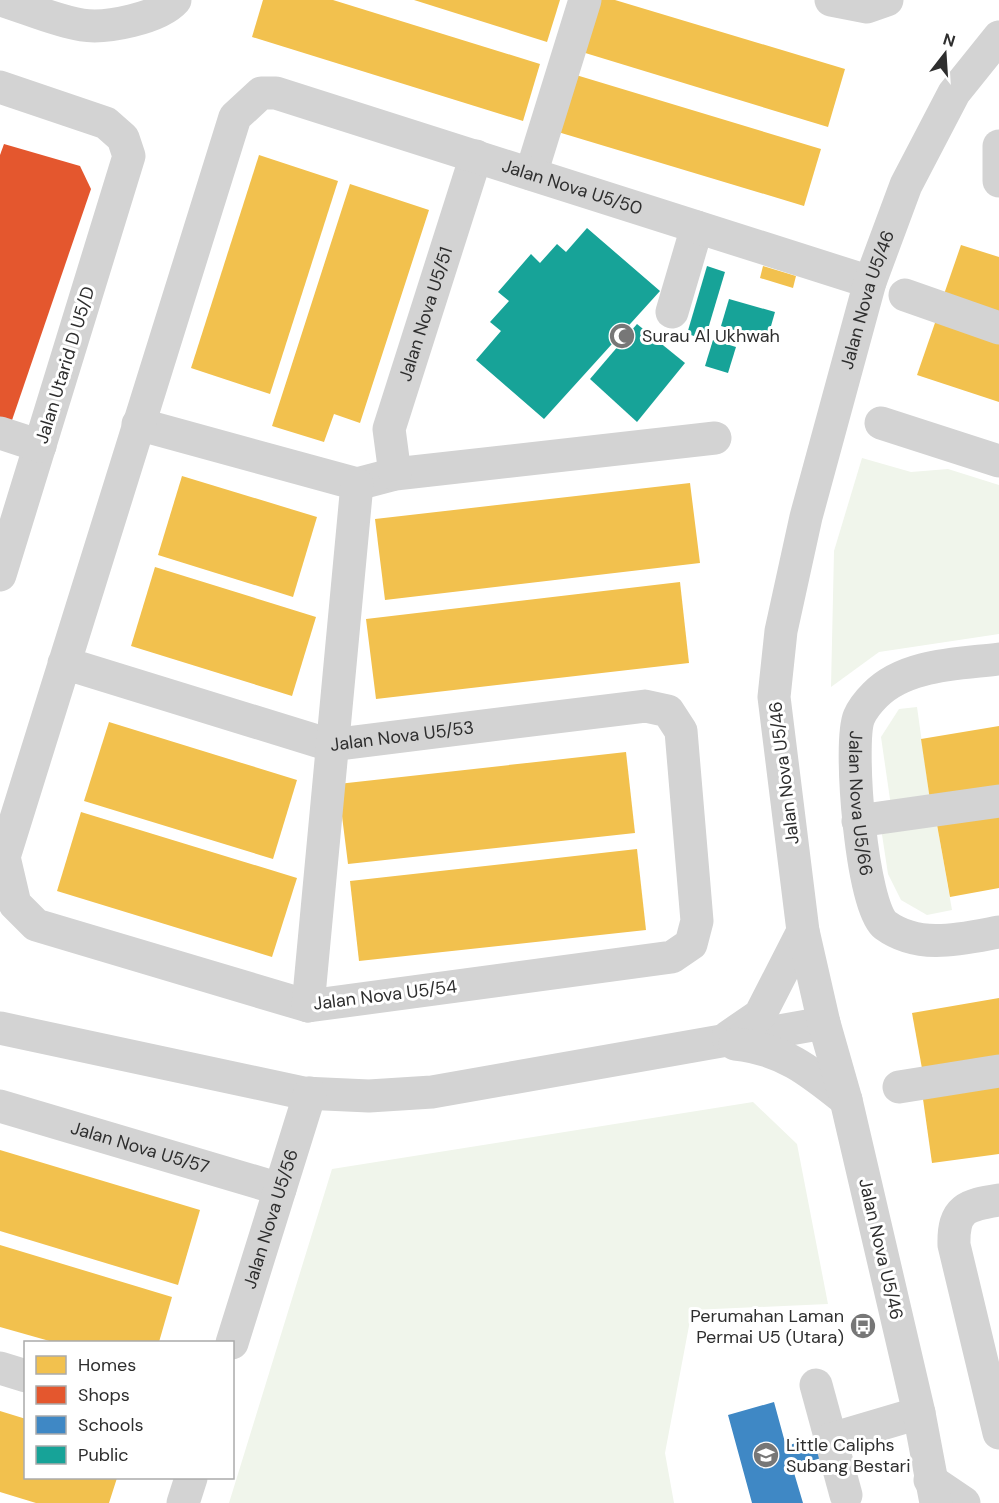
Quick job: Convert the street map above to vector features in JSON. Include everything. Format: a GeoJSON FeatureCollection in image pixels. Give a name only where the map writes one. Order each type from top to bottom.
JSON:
{"type":"FeatureCollection","features":[{"type":"Feature","properties":{"kind":"street"},"geometry":{"type":"LineString","coordinates":[[2,0],[83,26],[140,20],[169,7],[175,0]]}},
{"type":"Feature","properties":{"kind":"street"},"geometry":{"type":"LineString","coordinates":[[531,174],[585,0]]}},
{"type":"Feature","properties":{"kind":"street"},"geometry":{"type":"LineString","coordinates":[[831,0],[867,7],[887,0]]}},
{"type":"Feature","properties":{"kind":"street","name":"Jalan Nova U5/46"},"geometry":{"type":"LineString","coordinates":[[930,1495],[919,1413],[846,1100],[824,1023],[803,931],[774,697],[781,631],[806,517],[870,282],[906,186],[954,93],[999,38]]}},
{"type":"Feature","properties":{"kind":"street","name":"Jalan Utarid D U5/D"},"geometry":{"type":"LineString","coordinates":[[0,575],[129,156],[123,138],[106,123],[1,89]]}},
{"type":"Feature","properties":{"kind":"street","name":"Jalan Nova U5/50"},"geometry":{"type":"LineString","coordinates":[[138,424],[235,117],[261,93],[276,93],[870,282]]}},
{"type":"Feature","properties":{"kind":"street"},"geometry":{"type":"LineString","coordinates":[[999,146],[999,181]]}},
{"type":"Feature","properties":{"kind":"street","name":"Jalan Nova U5/51"},"geometry":{"type":"LineString","coordinates":[[395,474],[389,429],[476,156]]}},
{"type":"Feature","properties":{"kind":"street"},"geometry":{"type":"LineString","coordinates":[[672,312],[697,227]]}},
{"type":"Feature","properties":{"kind":"street"},"geometry":{"type":"LineString","coordinates":[[905,295],[999,328]]}},
{"type":"Feature","properties":{"kind":"street"},"geometry":{"type":"LineString","coordinates":[[881,423],[999,461]]}},
{"type":"Feature","properties":{"kind":"street"},"geometry":{"type":"LineString","coordinates":[[64,663],[138,424],[357,484],[395,474],[715,438]]}},
{"type":"Feature","properties":{"kind":"street"},"geometry":{"type":"LineString","coordinates":[[0,433],[40,446]]}},
{"type":"Feature","properties":{"kind":"street"},"geometry":{"type":"LineString","coordinates":[[308,1006],[330,745],[357,484]]}},
{"type":"Feature","properties":{"kind":"street","name":"Jalan Nova U5/66"},"geometry":{"type":"LineString","coordinates":[[999,658],[928,668],[897,679],[875,695],[859,718],[856,749],[858,821],[872,901],[882,923],[901,935],[943,942],[999,932]]}},
{"type":"Feature","properties":{"kind":"street","name":"Jalan Nova U5/53"},"geometry":{"type":"LineString","coordinates":[[64,663],[330,745],[645,706],[668,711],[681,731],[697,921],[691,944],[672,957]]}},
{"type":"Feature","properties":{"kind":"street","name":"Jalan Nova U5/54"},"geometry":{"type":"LineString","coordinates":[[64,663],[4,856],[15,904],[36,924],[308,1006],[672,957]]}},
{"type":"Feature","properties":{"kind":"street"},"geometry":{"type":"LineString","coordinates":[[858,821],[999,801]]}},
{"type":"Feature","properties":{"kind":"street"},"geometry":{"type":"LineString","coordinates":[[721,1042],[760,1015],[803,931]]}},
{"type":"Feature","properties":{"kind":"street"},"geometry":{"type":"LineString","coordinates":[[0,1028],[310,1093],[369,1096],[432,1092],[824,1023]]}},
{"type":"Feature","properties":{"kind":"street"},"geometry":{"type":"LineString","coordinates":[[721,1042],[760,1047],[804,1066],[846,1100]]}},
{"type":"Feature","properties":{"kind":"street"},"geometry":{"type":"LineString","coordinates":[[900,1087],[999,1071]]}},
{"type":"Feature","properties":{"kind":"street","name":"Jalan Nova U5/56"},"geometry":{"type":"LineString","coordinates":[[233,1341],[310,1093]]}},
{"type":"Feature","properties":{"kind":"street","name":"Jalan Nova U5/57"},"geometry":{"type":"LineString","coordinates":[[0,1106],[280,1189]]}},
{"type":"Feature","properties":{"kind":"street"},"geometry":{"type":"LineString","coordinates":[[999,1200],[972,1204],[962,1210],[953,1233],[954,1245],[990,1350],[999,1433]]}},
{"type":"Feature","properties":{"kind":"street"},"geometry":{"type":"LineString","coordinates":[[0,1368],[24,1375]]}},
{"type":"Feature","properties":{"kind":"street"},"geometry":{"type":"LineString","coordinates":[[816,1385],[846,1495]]}},
{"type":"Feature","properties":{"kind":"street"},"geometry":{"type":"LineString","coordinates":[[831,1439],[919,1413]]}},
{"type":"Feature","properties":{"kind":"street"},"geometry":{"type":"LineString","coordinates":[[183,1503],[191,1479]]}},
{"type":"Feature","properties":{"kind":"street"},"geometry":{"type":"LineString","coordinates":[[930,1495],[964,1503]]}},
{"type":"Feature","properties":{"kind":"shaded area"},"geometry":{"type":"Polygon","coordinates":[[[862,458],[911,472],[948,469],[999,485],[999,634],[879,652],[831,687],[834,551],[862,458]]]}},
{"type":"Feature","properties":{"kind":"shaded area"},"geometry":{"type":"Polygon","coordinates":[[[917,707],[930,800],[891,806],[881,737],[899,709],[917,707]]]}},
{"type":"Feature","properties":{"kind":"shaded area"},"geometry":{"type":"Polygon","coordinates":[[[936,819],[952,910],[927,915],[901,900],[888,874],[881,828],[936,819]]]}},
{"type":"Feature","properties":{"kind":"shaded area"},"geometry":{"type":"Polygon","coordinates":[[[753,1102],[797,1144],[828,1304],[692,1310],[665,1453],[674,1503],[229,1503],[332,1169],[753,1102]]]}},
{"type":"Feature","properties":{"kind":"building: Homes"},"geometry":{"type":"Polygon","coordinates":[[[263,0],[333,0],[540,64],[523,121],[252,37],[263,0]]]}},
{"type":"Feature","properties":{"kind":"building: Homes"},"geometry":{"type":"Polygon","coordinates":[[[414,0],[560,0],[547,42],[414,0]]]}},
{"type":"Feature","properties":{"kind":"building: Homes"},"geometry":{"type":"Polygon","coordinates":[[[598,0],[615,0],[845,69],[828,127],[582,52],[598,0]]]}},
{"type":"Feature","properties":{"kind":"building: Homes"},"geometry":{"type":"Polygon","coordinates":[[[576,75],[821,149],[804,206],[558,132],[576,75]]]}},
{"type":"Feature","properties":{"kind":"building: Homes"},"geometry":{"type":"Polygon","coordinates":[[[259,155],[338,181],[270,394],[191,368],[259,155]]]}},
{"type":"Feature","properties":{"kind":"building: Homes"},"geometry":{"type":"Polygon","coordinates":[[[350,184],[429,210],[360,423],[334,414],[324,442],[272,426],[350,184]]]}},
{"type":"Feature","properties":{"kind":"building: Homes"},"geometry":{"type":"Polygon","coordinates":[[[961,245],[999,257],[999,319],[942,300],[961,245]]]}},
{"type":"Feature","properties":{"kind":"building: Homes"},"geometry":{"type":"Polygon","coordinates":[[[763,266],[796,276],[793,288],[760,278],[763,266]]]}},
{"type":"Feature","properties":{"kind":"building: Homes"},"geometry":{"type":"Polygon","coordinates":[[[936,320],[999,341],[999,402],[917,375],[936,320]]]}},
{"type":"Feature","properties":{"kind":"building: Homes"},"geometry":{"type":"Polygon","coordinates":[[[182,476],[317,517],[293,597],[158,555],[182,476]]]}},
{"type":"Feature","properties":{"kind":"building: Homes"},"geometry":{"type":"Polygon","coordinates":[[[690,483],[700,563],[385,600],[375,519],[690,483]]]}},
{"type":"Feature","properties":{"kind":"building: Homes"},"geometry":{"type":"Polygon","coordinates":[[[155,567],[316,617],[292,696],[131,646],[155,567]]]}},
{"type":"Feature","properties":{"kind":"building: Homes"},"geometry":{"type":"Polygon","coordinates":[[[680,582],[689,663],[376,699],[366,619],[680,582]]]}},
{"type":"Feature","properties":{"kind":"building: Homes"},"geometry":{"type":"Polygon","coordinates":[[[109,722],[297,780],[273,859],[84,801],[109,722]]]}},
{"type":"Feature","properties":{"kind":"building: Homes"},"geometry":{"type":"Polygon","coordinates":[[[999,726],[999,790],[930,800],[921,739],[999,726]]]}},
{"type":"Feature","properties":{"kind":"building: Homes"},"geometry":{"type":"Polygon","coordinates":[[[626,752],[635,833],[348,864],[338,784],[626,752]]]}},
{"type":"Feature","properties":{"kind":"building: Homes"},"geometry":{"type":"Polygon","coordinates":[[[999,809],[999,888],[950,897],[936,819],[999,809]]]}},
{"type":"Feature","properties":{"kind":"building: Homes"},"geometry":{"type":"Polygon","coordinates":[[[81,812],[297,878],[272,957],[57,891],[81,812]]]}},
{"type":"Feature","properties":{"kind":"building: Homes"},"geometry":{"type":"Polygon","coordinates":[[[637,849],[646,930],[359,961],[350,881],[637,849]]]}},
{"type":"Feature","properties":{"kind":"building: Homes"},"geometry":{"type":"Polygon","coordinates":[[[999,998],[999,1061],[923,1074],[912,1013],[999,998]]]}},
{"type":"Feature","properties":{"kind":"building: Homes"},"geometry":{"type":"Polygon","coordinates":[[[999,1081],[999,1154],[932,1163],[922,1092],[999,1081]]]}},
{"type":"Feature","properties":{"kind":"building: Homes"},"geometry":{"type":"Polygon","coordinates":[[[0,1150],[200,1210],[178,1285],[0,1231],[0,1150]]]}},
{"type":"Feature","properties":{"kind":"building: Homes"},"geometry":{"type":"Polygon","coordinates":[[[0,1245],[172,1297],[159,1341],[49,1341],[0,1327],[0,1245]]]}},
{"type":"Feature","properties":{"kind":"building: Homes"},"geometry":{"type":"Polygon","coordinates":[[[0,1411],[24,1418],[24,1479],[117,1479],[109,1503],[36,1503],[0,1492],[0,1411]]]}},
{"type":"Feature","properties":{"kind":"building: Shops"},"geometry":{"type":"Polygon","coordinates":[[[4,144],[80,166],[91,189],[9,429],[0,426],[0,155],[4,144]]]}},
{"type":"Feature","properties":{"kind":"building: Schools"},"geometry":{"type":"Polygon","coordinates":[[[774,1402],[786,1446],[823,1435],[829,1456],[792,1466],[803,1503],[752,1503],[728,1415],[774,1402]]]}},
{"type":"Feature","properties":{"kind":"building: Public"},"geometry":{"type":"Polygon","coordinates":[[[587,228],[660,291],[544,419],[476,360],[501,331],[490,322],[509,301],[498,292],[531,254],[540,263],[557,244],[566,252],[587,228]]]}},
{"type":"Feature","properties":{"kind":"building: Public"},"geometry":{"type":"Polygon","coordinates":[[[707,266],[725,272],[705,339],[687,334],[707,266]]]}},
{"type":"Feature","properties":{"kind":"building: Public"},"geometry":{"type":"Polygon","coordinates":[[[729,299],[775,312],[767,340],[721,326],[729,299]]]}},
{"type":"Feature","properties":{"kind":"building: Public"},"geometry":{"type":"Polygon","coordinates":[[[637,324],[685,363],[637,422],[590,379],[637,324]]]}},
{"type":"Feature","properties":{"kind":"building: Public"},"geometry":{"type":"Polygon","coordinates":[[[713,340],[736,347],[728,373],[705,366],[713,340]]]}},
{"type":"Feature","properties":{"kind":"place","name":"Surau Al Ukhwah"},"geometry":{"type":"Point","coordinates":[622,336]}},
{"type":"Feature","properties":{"kind":"place","name":"Perumahan Laman Permai U5 (Utara)"},"geometry":{"type":"Point","coordinates":[863,1326]}},
{"type":"Feature","properties":{"kind":"place","name":"Little Caliphs Subang Bestari"},"geometry":{"type":"Point","coordinates":[766,1455]}}]}
